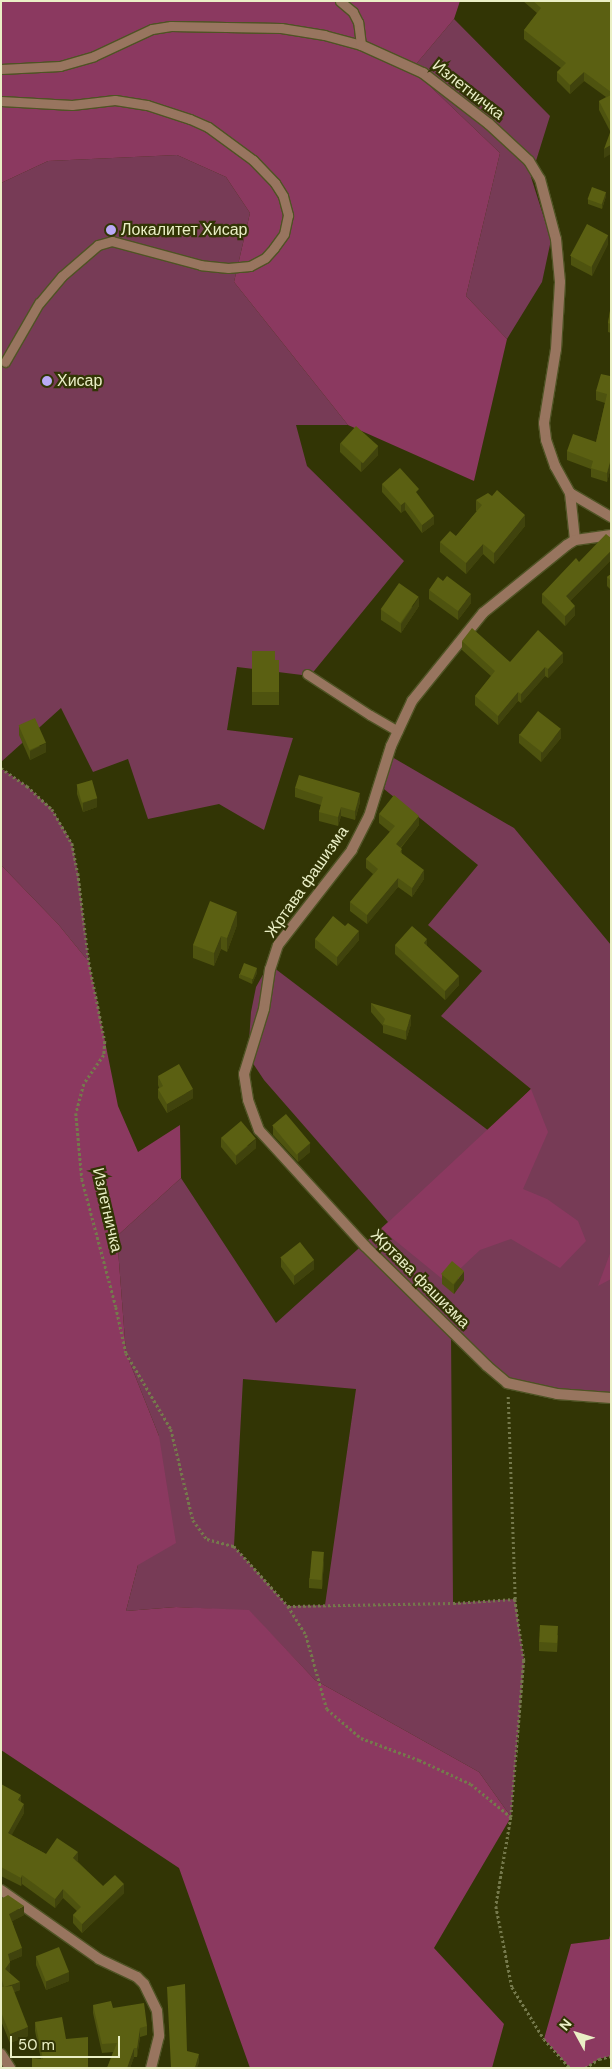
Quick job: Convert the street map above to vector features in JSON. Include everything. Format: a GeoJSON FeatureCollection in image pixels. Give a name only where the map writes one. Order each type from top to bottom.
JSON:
{"type":"FeatureCollection","features":[{"type":"Feature","properties":{"kind":"street","name":"Излетничка"},"geometry":{"type":"LineString","coordinates":[[361,45],[423,73],[489,124],[529,161],[540,179],[556,239],[560,282],[556,349],[544,423],[546,440],[555,466],[570,493],[575,540]]}},
{"type":"Feature","properties":{"kind":"street"},"geometry":{"type":"LineString","coordinates":[[570,493],[611,517]]}},
{"type":"Feature","properties":{"kind":"street"},"geometry":{"type":"LineString","coordinates":[[575,540],[611,535]]}},
{"type":"Feature","properties":{"kind":"street","name":"Жртава фашизма"},"geometry":{"type":"LineString","coordinates":[[575,540],[483,613],[412,701],[398,731],[369,816],[352,850],[278,945],[270,969],[264,1009],[244,1074],[248,1100],[259,1130],[364,1246],[487,1366],[507,1383],[557,1394],[611,1398]]}},
{"type":"Feature","properties":{"kind":"street"},"geometry":{"type":"LineString","coordinates":[[1,1890],[99,1958],[138,1977],[144,1984],[157,2011],[159,2036],[151,2068]]}},
{"type":"Feature","properties":{"kind":"street"},"geometry":{"type":"LineString","coordinates":[[1,2054],[10,2068]]}},
{"type":"Feature","properties":{"kind":"lane"},"geometry":{"type":"LineString","coordinates":[[340,1],[353,12],[358,22],[361,45]]}},
{"type":"Feature","properties":{"kind":"lane","name":"Излетничка"},"geometry":{"type":"LineString","coordinates":[[1,69],[60,66],[94,56],[152,29],[171,26],[281,28],[324,35],[361,45]]}},
{"type":"Feature","properties":{"kind":"lane"},"geometry":{"type":"LineString","coordinates":[[1,101],[72,105],[115,100],[147,105],[190,119],[208,127],[253,160],[275,183],[283,196],[288,215],[284,234],[274,248],[265,258],[250,266],[228,268],[201,265],[112,241],[98,245],[62,276],[39,304],[5,362]]}},
{"type":"Feature","properties":{"kind":"lane"},"geometry":{"type":"LineString","coordinates":[[307,674],[398,731]]}},
{"type":"Feature","properties":{"kind":"path","name":"Излетничка"},"geometry":{"type":"LineString","coordinates":[[1,768],[27,786],[52,808],[72,842],[78,872],[89,962],[105,1041],[104,1055],[84,1084],[76,1113],[82,1180],[116,1307],[126,1353],[171,1429],[193,1520],[207,1539],[234,1546],[288,1606],[306,1635],[327,1709],[361,1738],[420,1760],[471,1784],[511,1817]]}},
{"type":"Feature","properties":{"kind":"path"},"geometry":{"type":"LineString","coordinates":[[507,1383],[515,1599],[524,1660],[511,1817],[496,1906],[512,1987],[544,2039],[570,2068]]}},
{"type":"Feature","properties":{"kind":"path"},"geometry":{"type":"LineString","coordinates":[[288,1606],[453,1603],[515,1599]]}},
{"type":"Feature","properties":{"kind":"path"},"geometry":{"type":"LineString","coordinates":[[585,2068],[599,2059],[611,2056]]}},
{"type":"Feature","properties":{"kind":"shaded area"},"geometry":{"type":"Polygon","coordinates":[[[1,1],[460,1],[454,19],[412,69],[500,153],[466,296],[507,339],[474,481],[348,425],[234,282],[250,213],[226,177],[177,155],[48,161],[1,183],[1,1]]]}},
{"type":"Feature","properties":{"kind":"shaded area"},"geometry":{"type":"Polygon","coordinates":[[[454,19],[550,116],[531,177],[551,240],[542,282],[507,339],[466,296],[500,153],[412,69],[454,19]]]}},
{"type":"Feature","properties":{"kind":"shaded area"},"geometry":{"type":"Polygon","coordinates":[[[177,155],[226,177],[250,213],[234,282],[348,425],[296,425],[307,466],[404,561],[310,676],[237,667],[227,730],[293,738],[264,830],[219,804],[148,819],[128,759],[93,772],[61,708],[1,762],[1,183],[48,161],[177,155]]]}},
{"type":"Feature","properties":{"kind":"shaded area"},"geometry":{"type":"Polygon","coordinates":[[[392,757],[514,828],[611,945],[611,1398],[507,1383],[451,1331],[453,1603],[515,1599],[524,1660],[511,1817],[479,1772],[315,1680],[249,1611],[176,1607],[126,1611],[138,1565],[159,1436],[126,1353],[117,1236],[181,1178],[276,1323],[388,1222],[264,1080],[248,1056],[251,1012],[256,987],[269,964],[489,1131],[531,1089],[441,1016],[482,971],[428,925],[478,865],[384,789],[392,757]],[[243,1379],[234,1546],[288,1606],[325,1605],[356,1389],[243,1379]]]}},
{"type":"Feature","properties":{"kind":"shaded area"},"geometry":{"type":"Polygon","coordinates":[[[1,768],[27,786],[52,809],[72,843],[78,873],[89,962],[58,924],[1,865],[1,768]]]}},
{"type":"Feature","properties":{"kind":"shaded area"},"geometry":{"type":"Polygon","coordinates":[[[1,865],[58,924],[89,962],[118,1106],[138,1152],[180,1125],[181,1178],[117,1236],[126,1353],[159,1436],[176,1543],[138,1565],[126,1611],[176,1607],[249,1610],[315,1680],[479,1772],[511,1817],[434,1948],[504,2024],[492,2068],[250,2068],[179,1868],[1,1750],[1,865]]]}},
{"type":"Feature","properties":{"kind":"shaded area"},"geometry":{"type":"Polygon","coordinates":[[[531,1089],[548,1132],[523,1189],[547,1199],[578,1221],[586,1241],[560,1268],[511,1239],[480,1250],[446,1282],[381,1229],[531,1089]]]}},
{"type":"Feature","properties":{"kind":"shaded area"},"geometry":{"type":"Polygon","coordinates":[[[611,1251],[611,1279],[598,1286],[611,1251]]]}},
{"type":"Feature","properties":{"kind":"shaded area"},"geometry":{"type":"Polygon","coordinates":[[[611,1932],[611,2056],[599,2059],[585,2068],[570,2068],[544,2039],[571,1944],[609,1939],[611,1932]]]}},
{"type":"Feature","properties":{"kind":"building"},"geometry":{"type":"Polygon","coordinates":[[[533,1],[611,1],[611,92],[584,72],[570,85],[557,72],[566,63],[524,30],[541,8],[533,1]]]}},
{"type":"Feature","properties":{"kind":"building"},"geometry":{"type":"Polygon","coordinates":[[[611,95],[611,121],[610,122],[599,101],[611,95]]]}},
{"type":"Feature","properties":{"kind":"building"},"geometry":{"type":"Polygon","coordinates":[[[611,130],[611,145],[604,149],[611,130]]]}},
{"type":"Feature","properties":{"kind":"building"},"geometry":{"type":"Polygon","coordinates":[[[592,187],[606,192],[602,204],[588,199],[592,187]]]}},
{"type":"Feature","properties":{"kind":"building"},"geometry":{"type":"Polygon","coordinates":[[[587,224],[608,235],[591,267],[570,256],[587,224]]]}},
{"type":"Feature","properties":{"kind":"building"},"geometry":{"type":"Polygon","coordinates":[[[611,305],[611,324],[608,323],[611,305]]]}},
{"type":"Feature","properties":{"kind":"building"},"geometry":{"type":"Polygon","coordinates":[[[601,374],[610,376],[611,374],[611,462],[607,473],[591,468],[593,461],[567,451],[573,434],[596,442],[607,394],[596,391],[601,374]]]}},
{"type":"Feature","properties":{"kind":"building"},"geometry":{"type":"Polygon","coordinates":[[[356,426],[378,446],[363,463],[341,443],[356,426]]]}},
{"type":"Feature","properties":{"kind":"building"},"geometry":{"type":"Polygon","coordinates":[[[400,468],[419,489],[416,492],[434,516],[422,525],[405,502],[401,505],[382,484],[400,468]]]}},
{"type":"Feature","properties":{"kind":"building"},"geometry":{"type":"Polygon","coordinates":[[[497,490],[525,515],[494,553],[483,544],[466,563],[440,542],[450,531],[456,536],[482,505],[476,500],[488,493],[492,496],[497,490]]]}},
{"type":"Feature","properties":{"kind":"building"},"geometry":{"type":"Polygon","coordinates":[[[606,534],[611,538],[611,551],[566,596],[575,606],[565,616],[542,594],[576,558],[579,562],[606,534]]]}},
{"type":"Feature","properties":{"kind":"building"},"geometry":{"type":"Polygon","coordinates":[[[447,576],[471,594],[458,611],[429,590],[438,577],[443,581],[447,576]]]}},
{"type":"Feature","properties":{"kind":"building"},"geometry":{"type":"Polygon","coordinates":[[[399,583],[419,597],[400,623],[381,609],[399,583]]]}},
{"type":"Feature","properties":{"kind":"building"},"geometry":{"type":"Polygon","coordinates":[[[472,628],[510,662],[538,630],[563,653],[548,669],[545,667],[521,694],[518,692],[498,716],[475,696],[495,671],[462,641],[472,628]]]}},
{"type":"Feature","properties":{"kind":"building"},"geometry":{"type":"Polygon","coordinates":[[[252,651],[275,651],[275,660],[279,660],[279,692],[252,692],[252,651]]]}},
{"type":"Feature","properties":{"kind":"building"},"geometry":{"type":"Polygon","coordinates":[[[538,711],[561,729],[542,752],[520,735],[538,711]]]}},
{"type":"Feature","properties":{"kind":"building"},"geometry":{"type":"Polygon","coordinates":[[[35,718],[46,743],[30,750],[19,725],[35,718]]]}},
{"type":"Feature","properties":{"kind":"building"},"geometry":{"type":"Polygon","coordinates":[[[299,775],[360,793],[355,811],[341,807],[338,817],[319,812],[323,797],[295,788],[299,775]]]}},
{"type":"Feature","properties":{"kind":"building"},"geometry":{"type":"Polygon","coordinates":[[[92,780],[97,798],[82,803],[77,784],[92,780]]]}},
{"type":"Feature","properties":{"kind":"building"},"geometry":{"type":"Polygon","coordinates":[[[394,795],[419,816],[396,844],[402,849],[400,852],[424,870],[412,888],[398,878],[367,915],[350,902],[378,869],[366,859],[395,826],[379,814],[394,795]]]}},
{"type":"Feature","properties":{"kind":"building"},"geometry":{"type":"Polygon","coordinates":[[[210,901],[237,912],[227,938],[221,936],[214,953],[193,945],[210,901]]]}},
{"type":"Feature","properties":{"kind":"building"},"geometry":{"type":"Polygon","coordinates":[[[333,916],[345,926],[348,923],[359,931],[337,957],[315,939],[333,916]]]}},
{"type":"Feature","properties":{"kind":"building"},"geometry":{"type":"Polygon","coordinates":[[[412,926],[427,939],[424,943],[459,976],[445,991],[395,945],[412,926]]]}},
{"type":"Feature","properties":{"kind":"building"},"geometry":{"type":"Polygon","coordinates":[[[244,963],[257,968],[253,979],[240,974],[244,963]]]}},
{"type":"Feature","properties":{"kind":"building"},"geometry":{"type":"Polygon","coordinates":[[[371,1003],[411,1015],[406,1031],[383,1024],[385,1019],[371,1003]]]}},
{"type":"Feature","properties":{"kind":"building"},"geometry":{"type":"Polygon","coordinates":[[[179,1064],[193,1089],[167,1104],[158,1089],[163,1086],[158,1076],[179,1064]]]}},
{"type":"Feature","properties":{"kind":"building"},"geometry":{"type":"Polygon","coordinates":[[[286,1114],[310,1143],[297,1155],[272,1126],[286,1114]]]}},
{"type":"Feature","properties":{"kind":"building"},"geometry":{"type":"Polygon","coordinates":[[[241,1121],[256,1139],[236,1155],[221,1138],[241,1121]]]}},
{"type":"Feature","properties":{"kind":"building"},"geometry":{"type":"Polygon","coordinates":[[[300,1242],[314,1260],[294,1276],[280,1257],[300,1242]]]}},
{"type":"Feature","properties":{"kind":"building"},"geometry":{"type":"Polygon","coordinates":[[[452,1261],[464,1271],[453,1284],[441,1274],[452,1261]]]}},
{"type":"Feature","properties":{"kind":"building"},"geometry":{"type":"Polygon","coordinates":[[[312,1551],[324,1552],[322,1580],[310,1579],[312,1551]]]}},
{"type":"Feature","properties":{"kind":"building"},"geometry":{"type":"Polygon","coordinates":[[[540,1625],[558,1626],[557,1643],[539,1642],[540,1625]]]}},
{"type":"Feature","properties":{"kind":"building"},"geometry":{"type":"Polygon","coordinates":[[[1,1784],[21,1795],[18,1800],[24,1804],[8,1833],[46,1854],[57,1838],[78,1852],[73,1858],[103,1886],[115,1875],[124,1884],[82,1924],[73,1915],[81,1907],[63,1889],[55,1899],[22,1875],[21,1878],[1,1867],[1,1784]]]}},
{"type":"Feature","properties":{"kind":"building"},"geometry":{"type":"Polygon","coordinates":[[[8,1895],[24,1906],[9,1914],[22,1948],[8,1954],[10,1962],[5,1969],[20,1982],[4,1987],[1,1977],[1,1899],[8,1895]]]}},
{"type":"Feature","properties":{"kind":"building"},"geometry":{"type":"Polygon","coordinates":[[[59,1947],[69,1972],[46,1981],[36,1956],[59,1947]]]}},
{"type":"Feature","properties":{"kind":"building"},"geometry":{"type":"Polygon","coordinates":[[[185,1984],[187,2051],[199,2054],[195,2068],[171,2068],[167,1987],[185,1984]]]}},
{"type":"Feature","properties":{"kind":"building"},"geometry":{"type":"Polygon","coordinates":[[[12,1986],[28,2027],[10,2034],[1,2012],[1,1987],[12,1986]]]}},
{"type":"Feature","properties":{"kind":"building"},"geometry":{"type":"Polygon","coordinates":[[[111,2001],[113,2008],[144,2003],[147,2026],[140,2028],[137,2048],[134,2048],[127,2068],[107,2068],[117,2043],[102,2044],[93,2005],[111,2001]]]}},
{"type":"Feature","properties":{"kind":"building"},"geometry":{"type":"Polygon","coordinates":[[[62,2017],[66,2039],[88,2037],[88,2068],[32,2068],[32,2058],[43,2059],[35,2022],[62,2017]]]}},
{"type":"Feature","properties":{"kind":"place","name":"Локалитет Хисар"},"geometry":{"type":"Point","coordinates":[111,230]}},
{"type":"Feature","properties":{"kind":"place","name":"Хисар"},"geometry":{"type":"Point","coordinates":[47,381]}}]}
